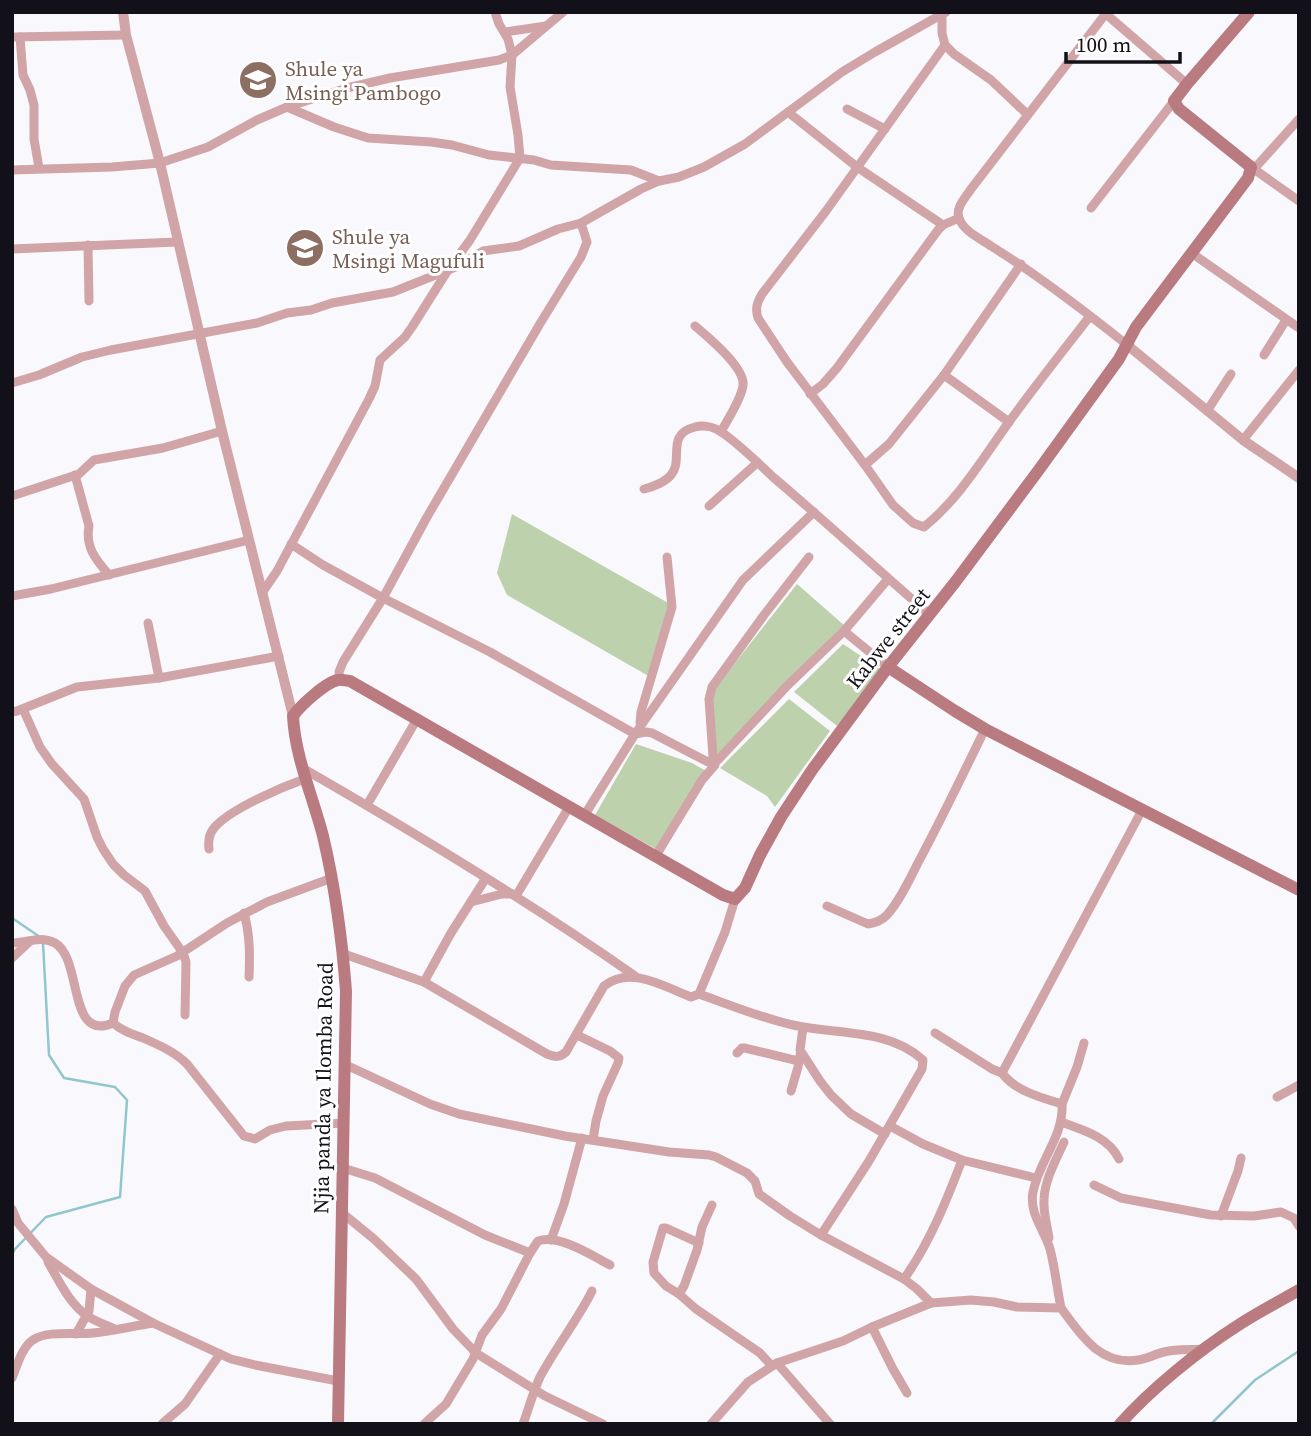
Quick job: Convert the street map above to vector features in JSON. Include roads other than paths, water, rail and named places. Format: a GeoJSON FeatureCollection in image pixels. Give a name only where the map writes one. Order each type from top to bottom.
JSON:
{"type":"FeatureCollection","features":[{"type":"Feature","properties":{"kind":"main road"},"geometry":{"type":"LineString","coordinates":[[1249,12],[1174,101],[1180,109],[1253,168]]}},
{"type":"Feature","properties":{"kind":"main road","name":"Kabwe street"},"geometry":{"type":"LineString","coordinates":[[736,899],[745,888],[766,845],[801,786],[1079,415],[1119,359],[1136,327],[1193,254],[1253,168]]}},
{"type":"Feature","properties":{"kind":"main road"},"geometry":{"type":"LineString","coordinates":[[888,667],[985,729],[1299,890]]}},
{"type":"Feature","properties":{"kind":"main road"},"geometry":{"type":"LineString","coordinates":[[293,716],[324,688],[340,679],[350,681],[655,857],[723,895],[736,899]]}},
{"type":"Feature","properties":{"kind":"main road","name":"Njia panda ya Ilomba Road"},"geometry":{"type":"LineString","coordinates":[[293,716],[296,740],[323,836],[344,954],[347,1013],[338,1424]]}},
{"type":"Feature","properties":{"kind":"main road"},"geometry":{"type":"LineString","coordinates":[[1121,1424],[1203,1349],[1238,1325],[1299,1290]]}},
{"type":"Feature","properties":{"kind":"street"},"geometry":{"type":"LineString","coordinates":[[123,12],[126,35],[160,163],[198,333],[293,716]]}},
{"type":"Feature","properties":{"kind":"street"},"geometry":{"type":"LineString","coordinates":[[262,593],[270,583],[372,393],[380,360],[405,337],[470,240],[520,158],[510,87],[512,55],[495,12]]}},
{"type":"Feature","properties":{"kind":"street"},"geometry":{"type":"LineString","coordinates":[[12,170],[160,163],[208,147],[287,107],[347,88],[499,60],[512,55],[563,12]]}},
{"type":"Feature","properties":{"kind":"street"},"geometry":{"type":"LineString","coordinates":[[944,13],[942,33],[945,46],[991,79],[1027,114]]}},
{"type":"Feature","properties":{"kind":"street"},"geometry":{"type":"LineString","coordinates":[[12,383],[82,357],[128,346],[257,323],[287,313],[393,292],[448,270],[483,251],[519,246],[558,229],[581,223],[659,181],[679,177],[713,163],[745,144],[826,83],[944,13]]}},
{"type":"Feature","properties":{"kind":"street"},"geometry":{"type":"LineString","coordinates":[[1187,84],[1107,13],[971,189],[959,207],[959,218],[972,233],[1021,264],[1126,344],[1243,440],[1299,478]]}},
{"type":"Feature","properties":{"kind":"street"},"geometry":{"type":"LineString","coordinates":[[505,32],[548,26]]}},
{"type":"Feature","properties":{"kind":"street"},"geometry":{"type":"LineString","coordinates":[[39,168],[34,139],[34,105],[23,75],[16,37],[126,35]]}},
{"type":"Feature","properties":{"kind":"street"},"geometry":{"type":"LineString","coordinates":[[945,46],[757,302],[758,318],[810,394],[899,512],[913,523],[925,527],[954,497],[1090,316]]}},
{"type":"Feature","properties":{"kind":"street"},"geometry":{"type":"LineString","coordinates":[[1091,208],[1174,101]]}},
{"type":"Feature","properties":{"kind":"street"},"geometry":{"type":"LineString","coordinates":[[287,107],[343,131],[368,138],[431,142],[551,165],[631,170],[659,181]]}},
{"type":"Feature","properties":{"kind":"street"},"geometry":{"type":"LineString","coordinates":[[847,109],[885,129]]}},
{"type":"Feature","properties":{"kind":"street"},"geometry":{"type":"LineString","coordinates":[[788,112],[858,167],[943,225]]}},
{"type":"Feature","properties":{"kind":"street"},"geometry":{"type":"LineString","coordinates":[[1299,119],[1253,168],[1299,201]]}},
{"type":"Feature","properties":{"kind":"street"},"geometry":{"type":"LineString","coordinates":[[810,394],[837,368],[943,225],[959,218]]}},
{"type":"Feature","properties":{"kind":"street"},"geometry":{"type":"LineString","coordinates":[[340,679],[343,663],[581,257],[587,242],[581,223]]}},
{"type":"Feature","properties":{"kind":"street"},"geometry":{"type":"LineString","coordinates":[[12,249],[177,242]]}},
{"type":"Feature","properties":{"kind":"street"},"geometry":{"type":"LineString","coordinates":[[88,245],[89,301]]}},
{"type":"Feature","properties":{"kind":"street"},"geometry":{"type":"LineString","coordinates":[[1193,254],[1299,328]]}},
{"type":"Feature","properties":{"kind":"street"},"geometry":{"type":"LineString","coordinates":[[865,466],[889,444],[944,375],[1021,264]]}},
{"type":"Feature","properties":{"kind":"street"},"geometry":{"type":"LineString","coordinates":[[1264,355],[1286,320]]}},
{"type":"Feature","properties":{"kind":"street"},"geometry":{"type":"LineString","coordinates":[[695,326],[721,349],[743,380],[740,396],[721,432]]}},
{"type":"Feature","properties":{"kind":"street"},"geometry":{"type":"LineString","coordinates":[[1243,440],[1299,370]]}},
{"type":"Feature","properties":{"kind":"street"},"geometry":{"type":"LineString","coordinates":[[1207,411],[1231,374]]}},
{"type":"Feature","properties":{"kind":"street"},"geometry":{"type":"LineString","coordinates":[[944,375],[1009,422]]}},
{"type":"Feature","properties":{"kind":"street"},"geometry":{"type":"LineString","coordinates":[[644,489],[669,478],[674,471],[677,464],[678,439],[685,431],[698,426],[711,427],[721,432],[930,615]]}},
{"type":"Feature","properties":{"kind":"street"},"geometry":{"type":"LineString","coordinates":[[13,493],[83,472],[94,460],[163,448],[222,430]]}},
{"type":"Feature","properties":{"kind":"street"},"geometry":{"type":"LineString","coordinates":[[709,506],[757,463]]}},
{"type":"Feature","properties":{"kind":"street"},"geometry":{"type":"LineString","coordinates":[[75,475],[89,526],[89,545],[109,575]]}},
{"type":"Feature","properties":{"kind":"street"},"geometry":{"type":"LineString","coordinates":[[584,816],[638,729],[743,580],[814,512]]}},
{"type":"Feature","properties":{"kind":"street"},"geometry":{"type":"LineString","coordinates":[[12,596],[51,589],[249,540]]}},
{"type":"Feature","properties":{"kind":"street"},"geometry":{"type":"LineString","coordinates":[[291,544],[383,598],[638,729],[652,733],[713,764]]}},
{"type":"Feature","properties":{"kind":"street"},"geometry":{"type":"LineString","coordinates":[[638,729],[672,607],[667,556]]}},
{"type":"Feature","properties":{"kind":"street"},"geometry":{"type":"LineString","coordinates":[[713,764],[709,699],[712,687],[809,557]]}},
{"type":"Feature","properties":{"kind":"street"},"geometry":{"type":"LineString","coordinates":[[655,857],[713,764],[844,631],[888,579]]}},
{"type":"Feature","properties":{"kind":"street"},"geometry":{"type":"LineString","coordinates":[[148,623],[159,678]]}},
{"type":"Feature","properties":{"kind":"street"},"geometry":{"type":"LineString","coordinates":[[844,631],[888,667]]}},
{"type":"Feature","properties":{"kind":"street"},"geometry":{"type":"LineString","coordinates":[[12,712],[76,687],[159,678],[279,656]]}},
{"type":"Feature","properties":{"kind":"street"},"geometry":{"type":"LineString","coordinates":[[23,709],[40,747],[84,799],[103,849],[113,864],[145,891],[183,953],[187,962],[185,1016]]}},
{"type":"Feature","properties":{"kind":"street"},"geometry":{"type":"LineString","coordinates":[[367,805],[417,719]]}},
{"type":"Feature","properties":{"kind":"street"},"geometry":{"type":"LineString","coordinates":[[827,906],[868,924],[881,920],[888,913],[907,885],[985,729]]}},
{"type":"Feature","properties":{"kind":"street"},"geometry":{"type":"LineString","coordinates":[[209,849],[208,840],[211,834],[227,817],[305,774],[367,805],[433,844],[636,976],[691,997],[699,994],[773,1020],[803,1028],[870,1036],[908,1050],[923,1060],[922,1069],[870,1161],[821,1235]]}},
{"type":"Feature","properties":{"kind":"street"},"geometry":{"type":"LineString","coordinates":[[515,895],[569,807]]}},
{"type":"Feature","properties":{"kind":"street"},"geometry":{"type":"LineString","coordinates":[[1002,1073],[1142,810]]}},
{"type":"Feature","properties":{"kind":"street"},"geometry":{"type":"LineString","coordinates":[[113,1023],[129,979],[134,975],[183,953],[244,913],[281,896],[332,878]]}},
{"type":"Feature","properties":{"kind":"street"},"geometry":{"type":"LineString","coordinates":[[424,982],[486,878]]}},
{"type":"Feature","properties":{"kind":"street"},"geometry":{"type":"LineString","coordinates":[[471,902],[492,896],[515,895]]}},
{"type":"Feature","properties":{"kind":"street"},"geometry":{"type":"LineString","coordinates":[[699,994],[736,899]]}},
{"type":"Feature","properties":{"kind":"street"},"geometry":{"type":"LineString","coordinates":[[244,913],[250,953],[249,977]]}},
{"type":"Feature","properties":{"kind":"street"},"geometry":{"type":"LineString","coordinates":[[12,958],[22,947],[35,939]]}},
{"type":"Feature","properties":{"kind":"street"},"geometry":{"type":"LineString","coordinates":[[12,943],[43,939],[56,943],[71,966],[84,1016],[98,1027],[113,1023]]}},
{"type":"Feature","properties":{"kind":"street"},"geometry":{"type":"LineString","coordinates":[[344,954],[424,982],[554,1057],[566,1052],[604,986],[625,976],[636,976]]}},
{"type":"Feature","properties":{"kind":"street"},"geometry":{"type":"LineString","coordinates":[[113,1023],[126,1032],[153,1042],[180,1057],[236,1127],[249,1139],[286,1126],[344,1123]]}},
{"type":"Feature","properties":{"kind":"street"},"geometry":{"type":"LineString","coordinates":[[791,1091],[800,1061],[803,1028]]}},
{"type":"Feature","properties":{"kind":"street"},"geometry":{"type":"LineString","coordinates":[[935,1033],[1002,1073],[1010,1082],[1042,1098],[1062,1104]]}},
{"type":"Feature","properties":{"kind":"street"},"geometry":{"type":"LineString","coordinates":[[577,1035],[619,1058],[603,1096],[593,1140]]}},
{"type":"Feature","properties":{"kind":"street"},"geometry":{"type":"LineString","coordinates":[[1049,1247],[1035,1219],[1032,1195],[1036,1178],[1061,1122],[1062,1104],[1084,1043]]}},
{"type":"Feature","properties":{"kind":"street"},"geometry":{"type":"LineString","coordinates":[[737,1053],[745,1048],[800,1061]]}},
{"type":"Feature","properties":{"kind":"street"},"geometry":{"type":"LineString","coordinates":[[800,1050],[831,1094],[851,1114],[962,1160],[1036,1178]]}},
{"type":"Feature","properties":{"kind":"street"},"geometry":{"type":"LineString","coordinates":[[344,1064],[446,1111],[593,1140],[716,1157],[747,1173],[755,1181],[760,1194],[790,1216],[904,1279],[931,1303]]}},
{"type":"Feature","properties":{"kind":"street"},"geometry":{"type":"LineString","coordinates":[[1277,1097],[1297,1089]]}},
{"type":"Feature","properties":{"kind":"street"},"geometry":{"type":"LineString","coordinates":[[1061,1122],[1108,1143],[1119,1159]]}},
{"type":"Feature","properties":{"kind":"street"},"geometry":{"type":"LineString","coordinates":[[551,1240],[582,1138]]}},
{"type":"Feature","properties":{"kind":"street"},"geometry":{"type":"LineString","coordinates":[[1064,1142],[1050,1172],[1044,1200],[1049,1247],[1061,1308],[1093,1347],[1112,1359],[1136,1361],[1167,1352],[1203,1349]]}},
{"type":"Feature","properties":{"kind":"street"},"geometry":{"type":"LineString","coordinates":[[1221,1216],[1241,1157]]}},
{"type":"Feature","properties":{"kind":"street"},"geometry":{"type":"LineString","coordinates":[[904,1279],[941,1214],[962,1160]]}},
{"type":"Feature","properties":{"kind":"street"},"geometry":{"type":"LineString","coordinates":[[343,1168],[374,1178],[485,1235],[530,1253]]}},
{"type":"Feature","properties":{"kind":"street"},"geometry":{"type":"LineString","coordinates":[[1094,1185],[1121,1198],[1221,1216],[1254,1216],[1281,1212],[1294,1218],[1299,1226]]}},
{"type":"Feature","properties":{"kind":"street"},"geometry":{"type":"LineString","coordinates":[[679,1294],[712,1205]]}},
{"type":"Feature","properties":{"kind":"street"},"geometry":{"type":"LineString","coordinates":[[12,1209],[15,1223],[46,1257],[91,1289],[153,1323],[220,1354],[255,1365],[338,1381]]}},
{"type":"Feature","properties":{"kind":"street"},"geometry":{"type":"LineString","coordinates":[[341,1212],[416,1279],[453,1329],[476,1353],[554,1401],[603,1424]]}},
{"type":"Feature","properties":{"kind":"street"},"geometry":{"type":"LineString","coordinates":[[699,1243],[666,1228],[662,1230],[653,1262],[654,1273],[695,1309],[774,1364],[830,1424]]}},
{"type":"Feature","properties":{"kind":"street"},"geometry":{"type":"LineString","coordinates":[[424,1424],[446,1404],[476,1353],[482,1335],[506,1300],[538,1241],[551,1240],[571,1245],[610,1265]]}},
{"type":"Feature","properties":{"kind":"street"},"geometry":{"type":"LineString","coordinates":[[46,1257],[76,1306],[86,1316],[115,1329]]}},
{"type":"Feature","properties":{"kind":"street"},"geometry":{"type":"LineString","coordinates":[[76,1334],[90,1306],[91,1289]]}},
{"type":"Feature","properties":{"kind":"street"},"geometry":{"type":"LineString","coordinates":[[523,1424],[534,1389],[592,1291]]}},
{"type":"Feature","properties":{"kind":"street"},"geometry":{"type":"LineString","coordinates":[[711,1424],[748,1382],[774,1364],[843,1340],[931,1303],[971,1300],[1017,1307],[1061,1308]]}},
{"type":"Feature","properties":{"kind":"street"},"geometry":{"type":"LineString","coordinates":[[12,1378],[24,1351],[36,1337],[153,1323]]}},
{"type":"Feature","properties":{"kind":"street"},"geometry":{"type":"LineString","coordinates":[[872,1327],[907,1393]]}},
{"type":"Feature","properties":{"kind":"street"},"geometry":{"type":"LineString","coordinates":[[162,1424],[185,1404],[220,1354]]}},
{"type":"Feature","properties":{"kind":"waterway"},"geometry":{"type":"LineString","coordinates":[[12,918],[40,937]]}},
{"type":"Feature","properties":{"kind":"waterway"},"geometry":{"type":"LineString","coordinates":[[12,1255],[46,1217],[120,1197],[127,1100],[115,1087],[64,1078],[49,1055],[43,943]]}},
{"type":"Feature","properties":{"kind":"waterway"},"geometry":{"type":"LineString","coordinates":[[1211,1424],[1255,1380],[1299,1351]]}},
{"type":"Feature","properties":{"kind":"place","name":"Shule ya Msingi Pambogo"},"geometry":{"type":"Point","coordinates":[258,80]}},
{"type":"Feature","properties":{"kind":"place","name":"Shule ya Msingi Magufuli"},"geometry":{"type":"Point","coordinates":[305,248]}}]}
